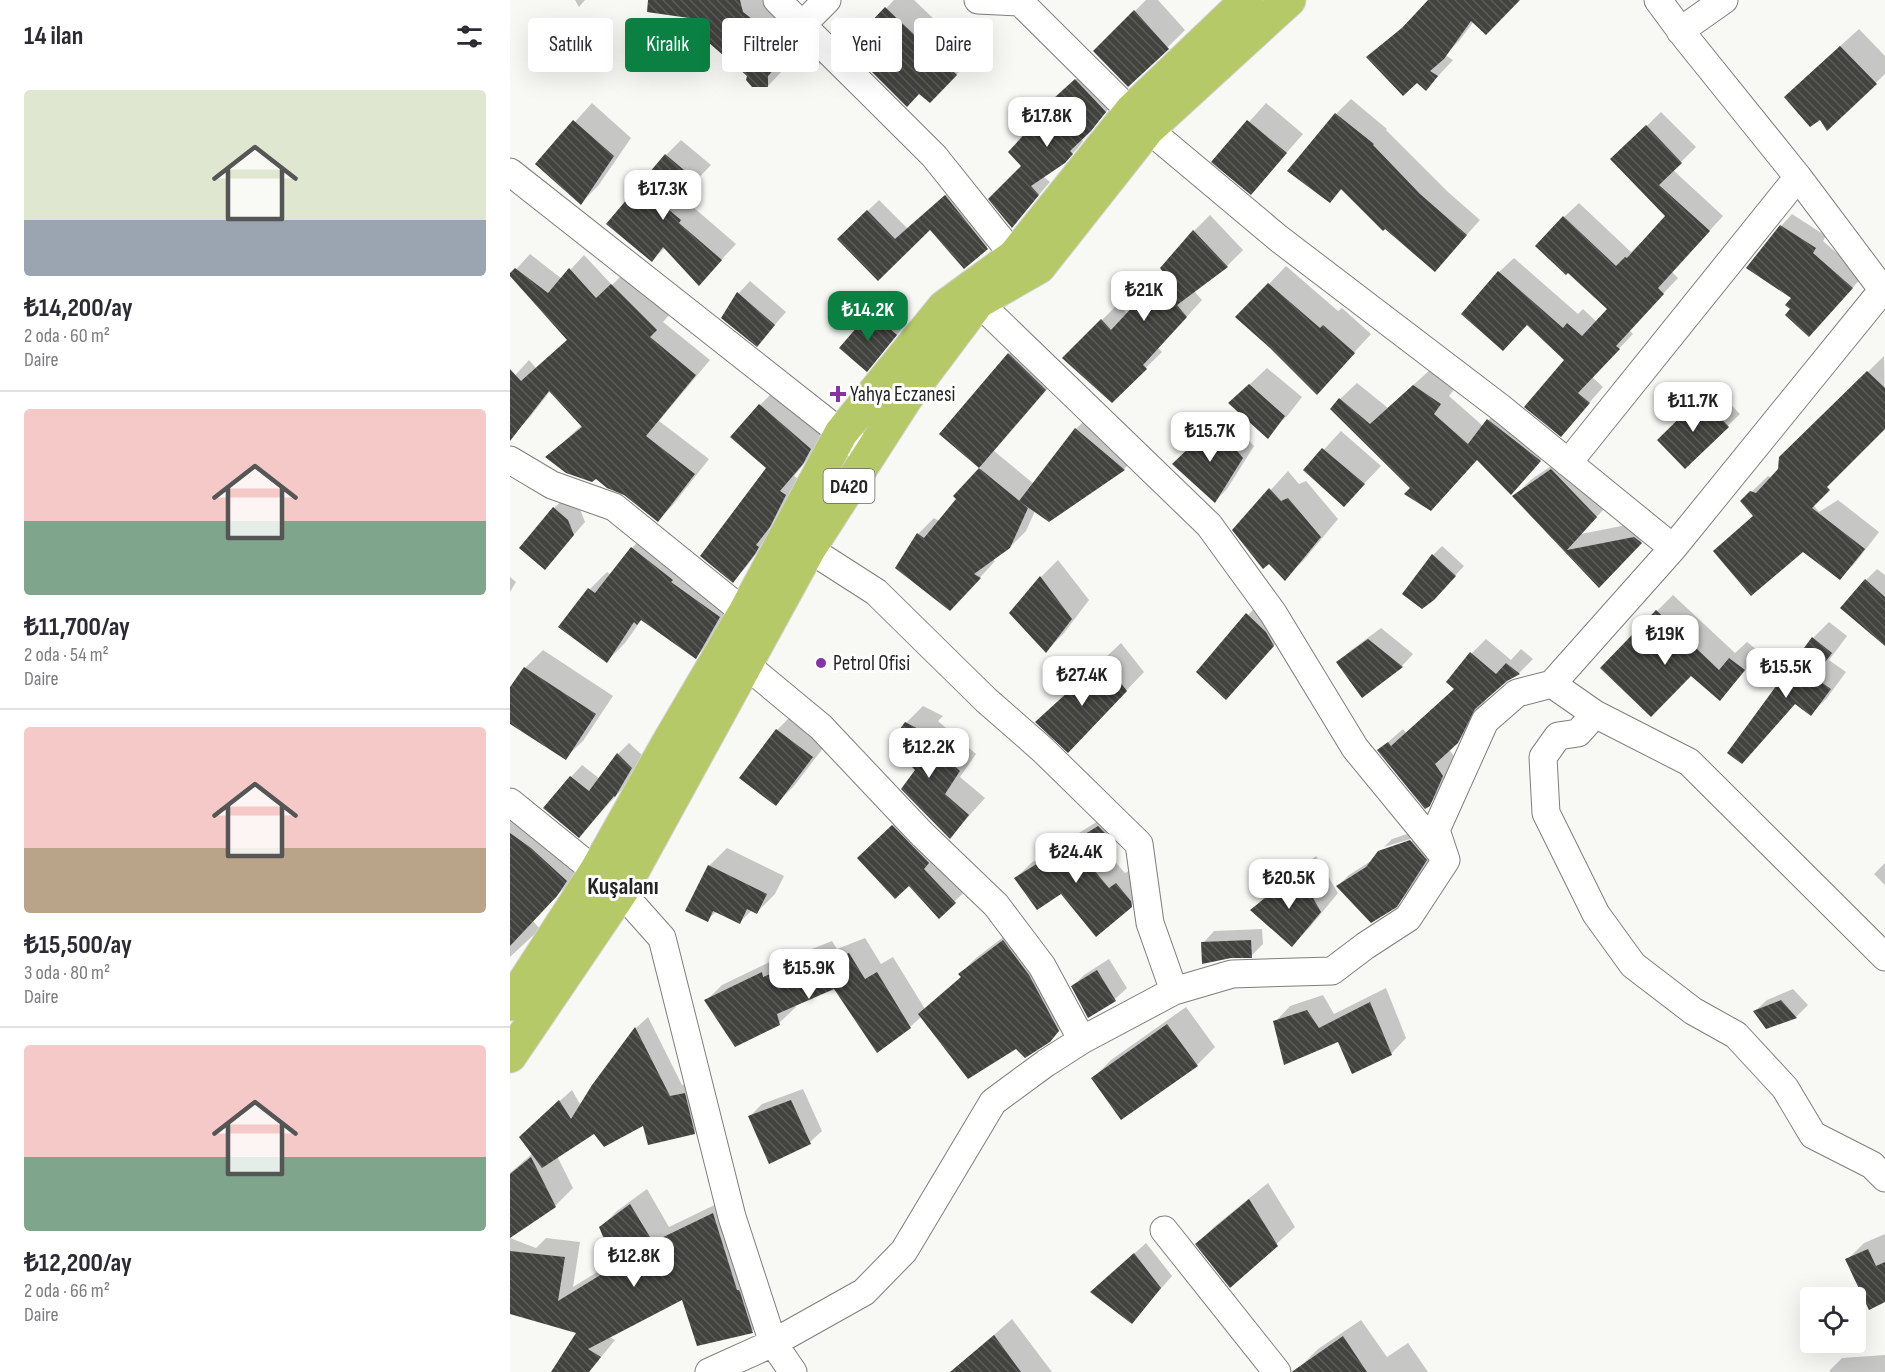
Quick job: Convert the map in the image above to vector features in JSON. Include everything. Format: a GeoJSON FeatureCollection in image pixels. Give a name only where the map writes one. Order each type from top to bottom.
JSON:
{"type":"FeatureCollection","features":[{"type":"Feature","properties":{"kind":"highway","name":"D420"},"geometry":{"type":"LineString","coordinates":[[510,1004],[596,871],[668,743],[809,549],[906,398],[978,302],[1026,262],[1140,120],[1247,0]]}},
{"type":"Feature","properties":{"kind":"highway","name":"D420"},"geometry":{"type":"LineString","coordinates":[[1140,120],[1289,0]]}},
{"type":"Feature","properties":{"kind":"highway","name":"D420"},"geometry":{"type":"LineString","coordinates":[[510,1056],[621,892],[745,664],[755,621],[841,433],[944,307],[1026,262]]}},
{"type":"Feature","properties":{"kind":"street"},"geometry":{"type":"LineString","coordinates":[[777,0],[795,18]]}},
{"type":"Feature","properties":{"kind":"street"},"geometry":{"type":"LineString","coordinates":[[809,18],[827,0]]}},
{"type":"Feature","properties":{"kind":"street"},"geometry":{"type":"LineString","coordinates":[[978,0],[1021,1],[1140,120],[1278,238],[1501,408],[1673,548]]}},
{"type":"Feature","properties":{"kind":"street"},"geometry":{"type":"LineString","coordinates":[[1446,860],[1436,830],[1485,721],[1517,693],[1552,684],[1673,548],[1884,290],[1658,0]]}},
{"type":"Feature","properties":{"kind":"street"},"geometry":{"type":"LineString","coordinates":[[1680,31],[1724,0]]}},
{"type":"Feature","properties":{"kind":"street"},"geometry":{"type":"LineString","coordinates":[[819,42],[934,156],[1026,262]]}},
{"type":"Feature","properties":{"kind":"street"},"geometry":{"type":"LineString","coordinates":[[510,172],[869,455]]}},
{"type":"Feature","properties":{"kind":"street"},"geometry":{"type":"LineString","coordinates":[[1568,463],[1798,177]]}},
{"type":"Feature","properties":{"kind":"street"},"geometry":{"type":"LineString","coordinates":[[978,302],[1209,525],[1274,613],[1355,748],[1446,860]]}},
{"type":"Feature","properties":{"kind":"street"},"geometry":{"type":"LineString","coordinates":[[510,460],[552,485],[614,507],[755,621]]}},
{"type":"Feature","properties":{"kind":"street"},"geometry":{"type":"LineString","coordinates":[[809,549],[876,592],[986,700],[1043,750],[1139,844],[1150,923],[1174,990]]}},
{"type":"Feature","properties":{"kind":"street"},"geometry":{"type":"LineString","coordinates":[[745,664],[821,727],[922,834],[996,905],[1042,966],[1082,1040]]}},
{"type":"Feature","properties":{"kind":"street"},"geometry":{"type":"LineString","coordinates":[[1552,684],[1595,714],[1689,762],[1885,957]]}},
{"type":"Feature","properties":{"kind":"street"},"geometry":{"type":"LineString","coordinates":[[1595,714],[1578,734],[1558,736],[1543,758],[1546,813],[1596,914],[1633,965],[1693,1011],[1736,1035],[1785,1089],[1813,1135],[1872,1165],[1885,1178]]}},
{"type":"Feature","properties":{"kind":"street"},"geometry":{"type":"LineString","coordinates":[[510,802],[621,892],[662,938],[732,1217],[773,1344],[793,1372]]}},
{"type":"Feature","properties":{"kind":"street"},"geometry":{"type":"LineString","coordinates":[[709,1372],[773,1344],[864,1292],[904,1251],[993,1102],[1046,1063],[1082,1040],[1174,990],[1232,975],[1332,970],[1408,918],[1446,860]]}},
{"type":"Feature","properties":{"kind":"street"},"geometry":{"type":"LineString","coordinates":[[1164,1230],[1277,1372]]}},
{"type":"Feature","properties":{"kind":"building"},"geometry":{"type":"Polygon","coordinates":[[[648,0],[740,0],[743,12],[751,18],[722,18],[722,54],[710,44],[710,18],[689,18],[647,12],[648,0]]]}},
{"type":"Feature","properties":{"kind":"building"},"geometry":{"type":"Polygon","coordinates":[[[1428,0],[1520,0],[1486,35],[1471,21],[1444,59],[1430,71],[1438,76],[1426,91],[1417,83],[1403,96],[1366,57],[1402,28],[1428,0]]]}},
{"type":"Feature","properties":{"kind":"building"},"geometry":{"type":"Polygon","coordinates":[[[885,7],[897,18],[875,18],[885,7]]]}},
{"type":"Feature","properties":{"kind":"building"},"geometry":{"type":"Polygon","coordinates":[[[1134,10],[1169,49],[1128,87],[1093,51],[1134,10]]]}},
{"type":"Feature","properties":{"kind":"building"},"geometry":{"type":"Polygon","coordinates":[[[902,23],[914,34],[914,72],[954,72],[957,75],[930,103],[919,94],[907,107],[872,72],[902,72],[902,23]]]}},
{"type":"Feature","properties":{"kind":"building"},"geometry":{"type":"Polygon","coordinates":[[[1840,46],[1877,84],[1827,131],[1820,120],[1810,127],[1784,97],[1840,46]]]}},
{"type":"Feature","properties":{"kind":"building"},"geometry":{"type":"Polygon","coordinates":[[[742,72],[772,72],[768,76],[768,87],[752,87],[746,80],[747,76],[742,72]]]}},
{"type":"Feature","properties":{"kind":"building"},"geometry":{"type":"Polygon","coordinates":[[[1075,79],[1106,112],[1091,131],[1070,151],[1073,154],[1065,163],[1031,186],[1039,195],[1012,228],[988,199],[1021,166],[1008,152],[1046,111],[1043,108],[1075,79]]]}},
{"type":"Feature","properties":{"kind":"building"},"geometry":{"type":"Polygon","coordinates":[[[1335,113],[1374,144],[1420,194],[1467,235],[1435,272],[1385,229],[1383,231],[1341,189],[1330,203],[1287,171],[1335,113]]]}},
{"type":"Feature","properties":{"kind":"building"},"geometry":{"type":"Polygon","coordinates":[[[573,120],[614,156],[581,205],[535,164],[573,120]]]}},
{"type":"Feature","properties":{"kind":"building"},"geometry":{"type":"Polygon","coordinates":[[[1247,120],[1287,153],[1251,195],[1211,162],[1247,120]]]}},
{"type":"Feature","properties":{"kind":"building"},"geometry":{"type":"Polygon","coordinates":[[[1646,125],[1682,163],[1659,185],[1710,231],[1658,288],[1664,294],[1616,346],[1620,349],[1578,393],[1590,403],[1561,437],[1524,407],[1564,360],[1527,325],[1503,351],[1461,314],[1498,271],[1563,328],[1567,323],[1582,336],[1607,309],[1535,246],[1563,216],[1616,266],[1625,257],[1627,258],[1665,216],[1610,159],[1646,125]]]}},
{"type":"Feature","properties":{"kind":"building"},"geometry":{"type":"Polygon","coordinates":[[[665,154],[697,181],[669,210],[681,220],[679,223],[722,260],[699,286],[663,247],[652,262],[606,224],[665,154]]]}},
{"type":"Feature","properties":{"kind":"building"},"geometry":{"type":"Polygon","coordinates":[[[945,195],[988,249],[964,269],[930,230],[878,281],[837,239],[867,210],[895,239],[945,195]]]}},
{"type":"Feature","properties":{"kind":"building"},"geometry":{"type":"Polygon","coordinates":[[[1780,225],[1816,248],[1813,253],[1853,288],[1809,337],[1785,315],[1790,309],[1785,305],[1791,298],[1746,268],[1780,225]]]}},
{"type":"Feature","properties":{"kind":"building"},"geometry":{"type":"Polygon","coordinates":[[[1193,230],[1228,267],[1177,305],[1187,317],[1143,365],[1147,369],[1112,403],[1062,358],[1101,319],[1111,330],[1164,273],[1160,268],[1193,230]]]}},
{"type":"Feature","properties":{"kind":"building"},"geometry":{"type":"Polygon","coordinates":[[[515,268],[548,293],[569,268],[596,298],[611,284],[657,330],[650,337],[696,375],[646,436],[695,474],[658,522],[624,495],[607,488],[596,479],[592,482],[566,473],[545,457],[582,427],[549,391],[510,441],[510,369],[521,381],[567,340],[510,276],[515,268]]]}},
{"type":"Feature","properties":{"kind":"building"},"geometry":{"type":"Polygon","coordinates":[[[1268,283],[1320,328],[1323,325],[1355,353],[1317,395],[1235,317],[1268,283]]]}},
{"type":"Feature","properties":{"kind":"building"},"geometry":{"type":"Polygon","coordinates":[[[737,292],[775,325],[757,347],[721,318],[737,292]]]}},
{"type":"Feature","properties":{"kind":"building"},"geometry":{"type":"Polygon","coordinates":[[[870,312],[897,335],[867,372],[839,348],[870,312]]]}},
{"type":"Feature","properties":{"kind":"building"},"geometry":{"type":"Polygon","coordinates":[[[1008,353],[1046,390],[979,468],[939,434],[1008,353]]]}},
{"type":"Feature","properties":{"kind":"building"},"geometry":{"type":"Polygon","coordinates":[[[1867,371],[1885,388],[1885,429],[1827,487],[1830,490],[1812,508],[1865,549],[1840,580],[1803,552],[1751,596],[1713,551],[1753,516],[1740,501],[1750,491],[1756,493],[1778,469],[1779,457],[1867,371]]]}},
{"type":"Feature","properties":{"kind":"building"},"geometry":{"type":"Polygon","coordinates":[[[1249,384],[1285,416],[1268,439],[1228,403],[1249,384]]]}},
{"type":"Feature","properties":{"kind":"building"},"geometry":{"type":"Polygon","coordinates":[[[1413,385],[1441,404],[1434,414],[1468,444],[1487,419],[1541,461],[1511,495],[1477,460],[1431,511],[1404,494],[1410,488],[1330,409],[1339,398],[1370,424],[1413,385]]]}},
{"type":"Feature","properties":{"kind":"building"},"geometry":{"type":"Polygon","coordinates":[[[1701,397],[1729,427],[1685,469],[1657,440],[1701,397]]]}},
{"type":"Feature","properties":{"kind":"building"},"geometry":{"type":"Polygon","coordinates":[[[759,404],[811,449],[803,464],[780,491],[786,495],[770,527],[756,545],[759,547],[755,554],[733,583],[700,556],[766,468],[730,437],[759,404]]]}},
{"type":"Feature","properties":{"kind":"building"},"geometry":{"type":"Polygon","coordinates":[[[1214,424],[1243,458],[1215,503],[1172,464],[1214,424]]]}},
{"type":"Feature","properties":{"kind":"building"},"geometry":{"type":"Polygon","coordinates":[[[1075,428],[1125,470],[1049,522],[1019,501],[1075,428]]]}},
{"type":"Feature","properties":{"kind":"building"},"geometry":{"type":"Polygon","coordinates":[[[1322,448],[1365,484],[1344,507],[1303,470],[1322,448]]]}},
{"type":"Feature","properties":{"kind":"building"},"geometry":{"type":"Polygon","coordinates":[[[979,468],[1028,508],[1010,548],[974,574],[981,578],[950,611],[895,568],[917,533],[924,538],[956,499],[953,496],[979,468]]]}},
{"type":"Feature","properties":{"kind":"building"},"geometry":{"type":"Polygon","coordinates":[[[1551,469],[1597,517],[1567,550],[1634,537],[1642,543],[1599,588],[1512,496],[1551,469]]]}},
{"type":"Feature","properties":{"kind":"building"},"geometry":{"type":"Polygon","coordinates":[[[1269,488],[1281,501],[1288,498],[1321,537],[1285,581],[1269,564],[1263,569],[1232,530],[1269,488]]]}},
{"type":"Feature","properties":{"kind":"building"},"geometry":{"type":"Polygon","coordinates":[[[553,507],[568,520],[574,535],[545,570],[519,548],[553,507]]]}},
{"type":"Feature","properties":{"kind":"building"},"geometry":{"type":"Polygon","coordinates":[[[631,547],[673,580],[671,582],[720,617],[696,659],[641,620],[637,625],[634,622],[607,663],[558,627],[588,588],[595,593],[631,547]]]}},
{"type":"Feature","properties":{"kind":"building"},"geometry":{"type":"Polygon","coordinates":[[[1432,554],[1456,576],[1434,600],[1422,609],[1402,594],[1432,554]]]}},
{"type":"Feature","properties":{"kind":"building"},"geometry":{"type":"Polygon","coordinates":[[[1040,576],[1072,619],[1046,653],[1009,613],[1040,576]]]}},
{"type":"Feature","properties":{"kind":"building"},"geometry":{"type":"Polygon","coordinates":[[[1865,579],[1885,597],[1885,646],[1840,608],[1865,579]]]}},
{"type":"Feature","properties":{"kind":"building"},"geometry":{"type":"Polygon","coordinates":[[[1656,610],[1719,670],[1729,658],[1745,670],[1720,701],[1691,676],[1651,717],[1600,668],[1656,610]]]}},
{"type":"Feature","properties":{"kind":"building"},"geometry":{"type":"Polygon","coordinates":[[[1246,613],[1266,632],[1274,646],[1226,700],[1196,672],[1246,613]]]}},
{"type":"Feature","properties":{"kind":"building"},"geometry":{"type":"Polygon","coordinates":[[[1812,637],[1832,653],[1814,677],[1831,689],[1811,716],[1795,704],[1742,764],[1727,753],[1812,637]]]}},
{"type":"Feature","properties":{"kind":"building"},"geometry":{"type":"Polygon","coordinates":[[[1368,639],[1403,667],[1362,698],[1336,662],[1368,639]]]}},
{"type":"Feature","properties":{"kind":"building"},"geometry":{"type":"Polygon","coordinates":[[[1470,652],[1496,674],[1506,663],[1520,674],[1507,681],[1475,709],[1458,743],[1435,764],[1443,776],[1430,806],[1425,809],[1377,750],[1388,742],[1391,746],[1454,689],[1446,682],[1470,652]]]}},
{"type":"Feature","properties":{"kind":"building"},"geometry":{"type":"Polygon","coordinates":[[[1103,660],[1127,691],[1068,753],[1035,722],[1103,660]]]}},
{"type":"Feature","properties":{"kind":"building"},"geometry":{"type":"Polygon","coordinates":[[[524,667],[596,714],[566,760],[510,724],[510,687],[524,667]]]}},
{"type":"Feature","properties":{"kind":"building"},"geometry":{"type":"Polygon","coordinates":[[[905,722],[928,734],[923,739],[960,771],[945,794],[969,815],[950,839],[901,789],[915,770],[889,744],[905,722]]]}},
{"type":"Feature","properties":{"kind":"building"},"geometry":{"type":"Polygon","coordinates":[[[776,729],[813,757],[776,806],[739,778],[776,729]]]}},
{"type":"Feature","properties":{"kind":"building"},"geometry":{"type":"Polygon","coordinates":[[[617,753],[632,768],[615,797],[579,838],[543,808],[570,776],[589,791],[617,753]]]}},
{"type":"Feature","properties":{"kind":"building"},"geometry":{"type":"Polygon","coordinates":[[[892,825],[929,863],[924,869],[956,903],[939,919],[909,886],[895,899],[857,858],[892,825]]]}},
{"type":"Feature","properties":{"kind":"building"},"geometry":{"type":"Polygon","coordinates":[[[1098,826],[1108,836],[1083,857],[1109,888],[1116,883],[1131,901],[1132,907],[1096,937],[1061,894],[1037,910],[1014,878],[1098,826]]]}},
{"type":"Feature","properties":{"kind":"building"},"geometry":{"type":"Polygon","coordinates":[[[510,833],[531,848],[567,881],[557,896],[510,946],[510,833]]]}},
{"type":"Feature","properties":{"kind":"building"},"geometry":{"type":"Polygon","coordinates":[[[1410,840],[1427,860],[1397,907],[1371,923],[1336,886],[1366,867],[1378,851],[1410,840]]]}},
{"type":"Feature","properties":{"kind":"building"},"geometry":{"type":"Polygon","coordinates":[[[708,865],[767,894],[757,914],[747,909],[740,924],[713,911],[708,922],[685,911],[708,865]]]}},
{"type":"Feature","properties":{"kind":"building"},"geometry":{"type":"Polygon","coordinates":[[[1298,872],[1321,912],[1292,947],[1250,910],[1298,872]]]}},
{"type":"Feature","properties":{"kind":"building"},"geometry":{"type":"Polygon","coordinates":[[[1003,940],[1029,975],[1059,1031],[1050,1042],[1025,1058],[1016,1049],[968,1079],[918,1014],[961,977],[958,974],[1003,940]]]}},
{"type":"Feature","properties":{"kind":"building"},"geometry":{"type":"Polygon","coordinates":[[[1251,940],[1252,958],[1231,958],[1202,964],[1201,942],[1251,940]]]}},
{"type":"Feature","properties":{"kind":"building"},"geometry":{"type":"Polygon","coordinates":[[[849,953],[865,979],[877,972],[911,1028],[877,1053],[834,989],[777,1014],[780,1025],[735,1047],[704,1000],[762,972],[763,977],[816,956],[821,964],[849,953]]]}},
{"type":"Feature","properties":{"kind":"building"},"geometry":{"type":"Polygon","coordinates":[[[1097,970],[1116,1001],[1088,1018],[1071,986],[1097,970]]]}},
{"type":"Feature","properties":{"kind":"building"},"geometry":{"type":"Polygon","coordinates":[[[1781,1000],[1797,1018],[1766,1029],[1753,1011],[1781,1000]]]}},
{"type":"Feature","properties":{"kind":"building"},"geometry":{"type":"Polygon","coordinates":[[[1370,1002],[1392,1055],[1352,1074],[1338,1042],[1284,1065],[1273,1021],[1307,1010],[1319,1028],[1370,1002]]]}},
{"type":"Feature","properties":{"kind":"building"},"geometry":{"type":"Polygon","coordinates":[[[1167,1024],[1198,1066],[1121,1120],[1091,1078],[1167,1024]]]}},
{"type":"Feature","properties":{"kind":"building"},"geometry":{"type":"Polygon","coordinates":[[[635,1027],[670,1096],[685,1093],[695,1134],[648,1145],[643,1126],[604,1147],[594,1134],[542,1168],[519,1137],[559,1100],[571,1119],[592,1085],[635,1027]]]}},
{"type":"Feature","properties":{"kind":"building"},"geometry":{"type":"Polygon","coordinates":[[[791,1100],[811,1144],[769,1164],[748,1116],[791,1100]]]}},
{"type":"Feature","properties":{"kind":"building"},"geometry":{"type":"Polygon","coordinates":[[[531,1157],[556,1207],[510,1238],[510,1174],[531,1157]]]}},
{"type":"Feature","properties":{"kind":"building"},"geometry":{"type":"Polygon","coordinates":[[[1249,1199],[1278,1246],[1230,1288],[1195,1244],[1249,1199]]]}},
{"type":"Feature","properties":{"kind":"building"},"geometry":{"type":"Polygon","coordinates":[[[630,1204],[653,1242],[713,1213],[753,1333],[697,1346],[682,1300],[588,1349],[601,1357],[589,1372],[551,1372],[576,1333],[510,1314],[510,1251],[565,1257],[558,1301],[615,1266],[599,1227],[630,1204]]]}},
{"type":"Feature","properties":{"kind":"building"},"geometry":{"type":"Polygon","coordinates":[[[1868,1249],[1876,1266],[1885,1262],[1885,1302],[1869,1310],[1866,1304],[1866,1287],[1858,1287],[1845,1259],[1868,1249]]]}},
{"type":"Feature","properties":{"kind":"building"},"geometry":{"type":"Polygon","coordinates":[[[1134,1253],[1161,1288],[1132,1324],[1090,1292],[1134,1253]]]}},
{"type":"Feature","properties":{"kind":"building"},"geometry":{"type":"Polygon","coordinates":[[[994,1335],[1021,1372],[950,1372],[994,1335]]]}},
{"type":"Feature","properties":{"kind":"building"},"geometry":{"type":"Polygon","coordinates":[[[1343,1336],[1367,1372],[1292,1372],[1293,1371],[1343,1336]]]}},
{"type":"Feature","properties":{"kind":"place","name":"Yahya Eczanesi"},"geometry":{"type":"Point","coordinates":[838,394]}},
{"type":"Feature","properties":{"kind":"place","name":"Petrol Ofisi"},"geometry":{"type":"Point","coordinates":[821,663]}},
{"type":"Feature","properties":{"kind":"district","name":"Kuşalanı"},"geometry":{"type":"Point","coordinates":[623,886]}}]}
